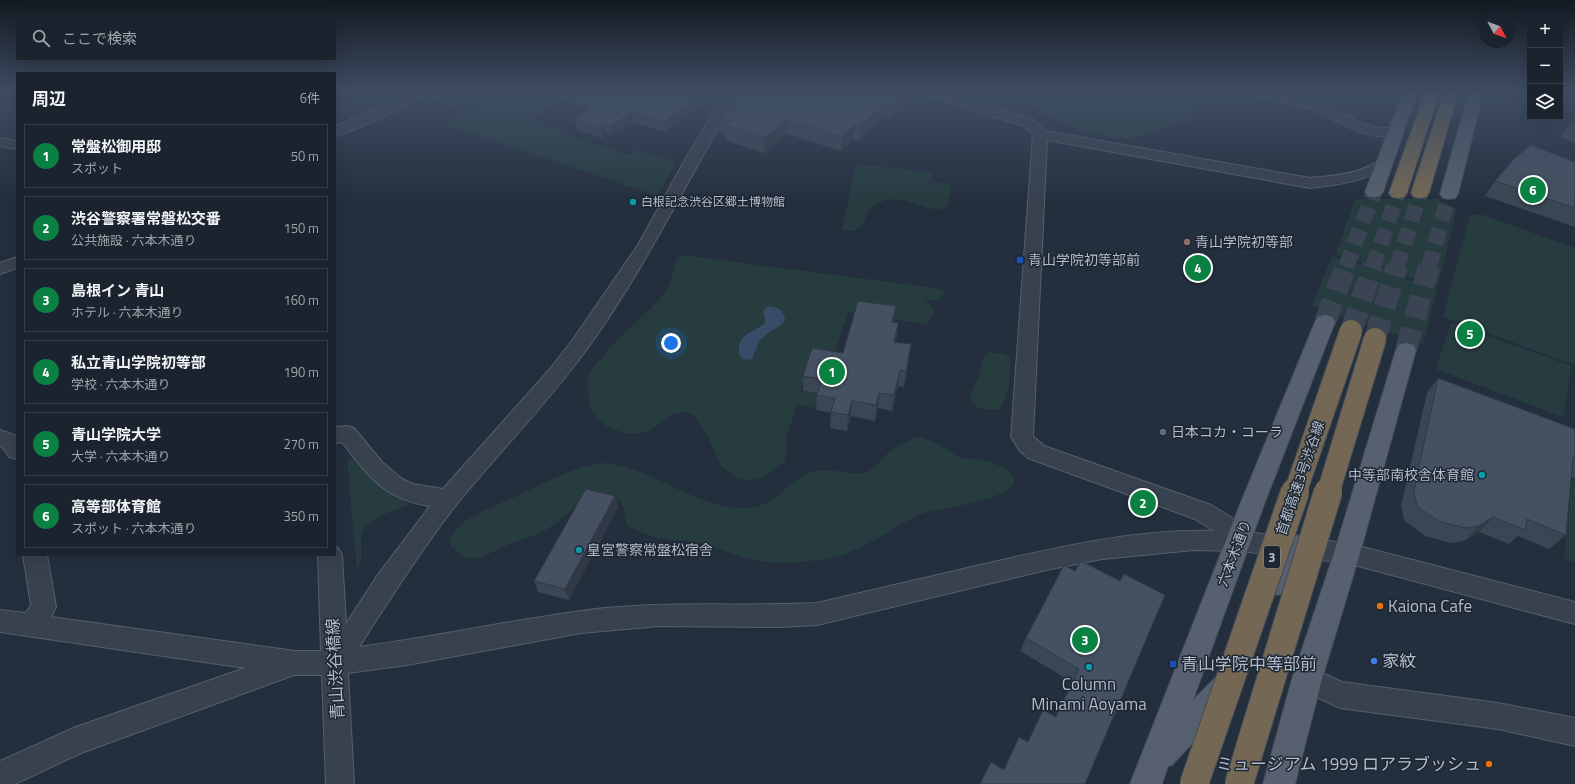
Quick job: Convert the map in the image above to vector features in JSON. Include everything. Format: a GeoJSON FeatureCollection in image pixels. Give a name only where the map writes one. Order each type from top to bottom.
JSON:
{"type":"FeatureCollection","features":[{"type":"Feature","properties":{"kind":"highway"},"geometry":{"type":"LineString","coordinates":[[1398,193],[1419,130]]}},
{"type":"Feature","properties":{"kind":"highway"},"geometry":{"type":"LineString","coordinates":[[1420,193],[1439,130]]}},
{"type":"Feature","properties":{"kind":"highway","name":"首都高速3号渋谷線"},"geometry":{"type":"LineString","coordinates":[[1194,784],[1350,331]]}},
{"type":"Feature","properties":{"kind":"highway","name":"首都高速3号渋谷線"},"geometry":{"type":"LineString","coordinates":[[1239,784],[1375,339]]}},
{"type":"Feature","properties":{"kind":"main road"},"geometry":{"type":"LineString","coordinates":[[1449,194],[1466,130]]}},
{"type":"Feature","properties":{"kind":"main road"},"geometry":{"type":"LineString","coordinates":[[1374,192],[1395,132]]}},
{"type":"Feature","properties":{"kind":"main road","name":"六本木通り"},"geometry":{"type":"LineString","coordinates":[[1151,773],[1239,541],[1325,322]]}},
{"type":"Feature","properties":{"kind":"main road"},"geometry":{"type":"LineString","coordinates":[[1278,784],[1307,679],[1347,553],[1406,350]]}},
{"type":"Feature","properties":{"kind":"main road"},"geometry":{"type":"LineString","coordinates":[[1151,773],[1251,662],[1287,556],[1296,546]]}},
{"type":"Feature","properties":{"kind":"street"},"geometry":{"type":"LineString","coordinates":[[335,663],[386,584],[448,499],[557,374],[581,344],[646,245],[710,130]]}},
{"type":"Feature","properties":{"kind":"street"},"geometry":{"type":"LineString","coordinates":[[1037,130],[1040,134],[1029,307],[1023,440],[1030,449],[1036,452],[1203,512],[1224,525],[1239,541]]}},
{"type":"Feature","properties":{"kind":"street"},"geometry":{"type":"LineString","coordinates":[[1367,130],[1383,134],[1395,132]]}},
{"type":"Feature","properties":{"kind":"street"},"geometry":{"type":"LineString","coordinates":[[1040,134],[1310,184],[1353,178],[1368,174],[1384,164]]}},
{"type":"Feature","properties":{"kind":"street"},"geometry":{"type":"LineString","coordinates":[[0,142],[16,145]]}},
{"type":"Feature","properties":{"kind":"street"},"geometry":{"type":"LineString","coordinates":[[0,269],[16,262]]}},
{"type":"Feature","properties":{"kind":"street"},"geometry":{"type":"LineString","coordinates":[[336,435],[346,434],[375,468],[394,485],[415,494],[448,499]]}},
{"type":"Feature","properties":{"kind":"street"},"geometry":{"type":"LineString","coordinates":[[0,438],[7,440],[16,448]]}},
{"type":"Feature","properties":{"kind":"street"},"geometry":{"type":"LineString","coordinates":[[0,621],[295,662],[335,663],[407,653],[581,622],[660,615],[778,616],[817,614],[1046,560],[1102,549],[1194,540],[1239,541],[1296,546],[1347,553],[1575,613]]}},
{"type":"Feature","properties":{"kind":"street"},"geometry":{"type":"LineString","coordinates":[[32,625],[44,607],[35,556]]}},
{"type":"Feature","properties":{"kind":"street","name":"青山渋谷橋線"},"geometry":{"type":"LineString","coordinates":[[330,556],[340,784]]}},
{"type":"Feature","properties":{"kind":"street"},"geometry":{"type":"LineString","coordinates":[[0,776],[76,741],[295,662]]}},
{"type":"Feature","properties":{"kind":"street"},"geometry":{"type":"LineString","coordinates":[[1307,679],[1340,695],[1498,716],[1575,732]]}},
{"type":"Feature","properties":{"kind":"green space"},"geometry":{"type":"Polygon","coordinates":[[[461,130],[560,130],[571,133],[567,136],[630,155],[637,150],[677,162],[657,196],[461,130]]]}},
{"type":"Feature","properties":{"kind":"green space"},"geometry":{"type":"Polygon","coordinates":[[[1079,130],[1160,130],[1128,140],[1084,132],[1079,130]]]}},
{"type":"Feature","properties":{"kind":"green space"},"geometry":{"type":"Polygon","coordinates":[[[856,164],[933,173],[931,181],[952,185],[947,207],[938,209],[929,208],[902,200],[892,199],[881,202],[869,208],[863,223],[858,229],[849,231],[842,230],[856,164]]]}},
{"type":"Feature","properties":{"kind":"green space"},"geometry":{"type":"Polygon","coordinates":[[[1355,199],[1438,199],[1457,209],[1438,286],[1336,254],[1355,199]]]}},
{"type":"Feature","properties":{"kind":"green space"},"geometry":{"type":"Polygon","coordinates":[[[1470,215],[1484,215],[1575,248],[1575,365],[1443,317],[1470,215]]]}},
{"type":"Feature","properties":{"kind":"green space"},"geometry":{"type":"Polygon","coordinates":[[[682,255],[942,289],[946,292],[937,301],[924,300],[931,305],[934,310],[930,320],[926,324],[848,312],[831,364],[810,361],[800,391],[819,394],[815,408],[797,405],[786,438],[787,452],[784,462],[760,479],[738,479],[722,467],[705,431],[694,416],[686,412],[673,414],[648,432],[633,434],[621,432],[606,426],[592,413],[587,382],[591,370],[611,347],[660,299],[669,286],[677,258],[682,255]]]}},
{"type":"Feature","properties":{"kind":"green space"},"geometry":{"type":"Polygon","coordinates":[[[1332,256],[1437,289],[1423,344],[1312,306],[1332,256]]]}},
{"type":"Feature","properties":{"kind":"green space"},"geometry":{"type":"Polygon","coordinates":[[[1451,323],[1572,366],[1563,417],[1436,369],[1451,323]]]}},
{"type":"Feature","properties":{"kind":"green space"},"geometry":{"type":"Polygon","coordinates":[[[989,352],[1005,354],[1010,358],[1010,377],[1008,392],[1003,404],[999,409],[987,410],[979,408],[972,402],[971,393],[981,370],[982,360],[989,352]]]}},
{"type":"Feature","properties":{"kind":"green space"},"geometry":{"type":"Polygon","coordinates":[[[918,437],[945,448],[958,457],[966,459],[979,459],[1001,466],[1011,473],[1013,477],[1014,482],[1011,488],[990,498],[924,513],[903,523],[858,549],[817,560],[793,562],[760,561],[696,542],[666,539],[648,535],[626,525],[624,507],[616,500],[581,501],[558,522],[542,532],[505,546],[482,557],[471,559],[464,557],[450,546],[450,538],[460,525],[485,510],[569,472],[597,464],[612,464],[642,473],[702,500],[718,505],[733,508],[750,508],[760,506],[768,502],[798,479],[815,471],[828,470],[863,473],[869,471],[893,449],[918,437]]]}},
{"type":"Feature","properties":{"kind":"green space"},"geometry":{"type":"Polygon","coordinates":[[[358,455],[372,480],[390,490],[410,505],[380,516],[367,526],[363,532],[361,540],[362,552],[357,570],[347,460],[358,455]]]}},
{"type":"Feature","properties":{"kind":"green space"},"geometry":{"type":"Polygon","coordinates":[[[1572,480],[1575,481],[1575,563],[1564,558],[1572,480]]]}},
{"type":"Feature","properties":{"kind":"water"},"geometry":{"type":"Polygon","coordinates":[[[770,306],[780,309],[785,317],[784,322],[760,340],[752,359],[744,359],[739,353],[741,341],[747,334],[765,323],[763,312],[770,306]]]}},
{"type":"Feature","properties":{"kind":"building"},"geometry":{"type":"Polygon","coordinates":[[[738,130],[775,130],[764,138],[738,130]]]}},
{"type":"Feature","properties":{"kind":"building"},"geometry":{"type":"Polygon","coordinates":[[[818,130],[849,130],[842,137],[818,130]]]}},
{"type":"Feature","properties":{"kind":"building"},"geometry":{"type":"Polygon","coordinates":[[[1531,145],[1575,162],[1575,208],[1495,181],[1514,159],[1531,145]]]}},
{"type":"Feature","properties":{"kind":"building"},"geometry":{"type":"Polygon","coordinates":[[[858,301],[896,306],[892,322],[898,323],[894,342],[911,344],[906,371],[900,370],[894,395],[879,393],[876,405],[852,401],[848,415],[831,412],[835,398],[817,395],[822,379],[803,376],[812,348],[843,353],[858,301]]]}},
{"type":"Feature","properties":{"kind":"building","name":"中等部南校舎体育館"},"geometry":{"type":"Polygon","coordinates":[[[1438,378],[1575,429],[1575,458],[1573,457],[1566,535],[1527,519],[1525,530],[1493,517],[1479,526],[1466,528],[1438,521],[1417,506],[1414,491],[1438,378]]]}},
{"type":"Feature","properties":{"kind":"building","name":"皇宮警察常盤松宿舎"},"geometry":{"type":"Polygon","coordinates":[[[586,489],[615,496],[565,589],[534,581],[586,489]]]}},
{"type":"Feature","properties":{"kind":"building","name":"Column Minami Aoyama"},"geometry":{"type":"Polygon","coordinates":[[[1081,561],[1120,581],[1124,574],[1165,595],[1085,784],[980,784],[991,762],[1004,770],[1019,737],[1028,742],[1043,710],[1056,717],[1079,669],[1026,638],[1064,565],[1075,571],[1081,561]]]}},
{"type":"Feature","properties":{"kind":"tunnel"},"geometry":{"type":"LineString","coordinates":[[1346,267],[1374,192]]}},
{"type":"Feature","properties":{"kind":"tunnel"},"geometry":{"type":"LineString","coordinates":[[1373,267],[1398,193]]}},
{"type":"Feature","properties":{"kind":"tunnel"},"geometry":{"type":"LineString","coordinates":[[1397,267],[1420,193]]}},
{"type":"Feature","properties":{"kind":"tunnel"},"geometry":{"type":"LineString","coordinates":[[1429,267],[1449,194]]}},
{"type":"Feature","properties":{"kind":"tunnel"},"geometry":{"type":"LineString","coordinates":[[1325,322],[1346,266]]}},
{"type":"Feature","properties":{"kind":"tunnel"},"geometry":{"type":"LineString","coordinates":[[1351,331],[1373,266]]}},
{"type":"Feature","properties":{"kind":"tunnel"},"geometry":{"type":"LineString","coordinates":[[1375,339],[1397,266]]}},
{"type":"Feature","properties":{"kind":"tunnel"},"geometry":{"type":"LineString","coordinates":[[1406,350],[1429,266]]}},
{"type":"Feature","properties":{"kind":"place","name":"高等部体育館"},"geometry":{"type":"Point","coordinates":[1533,190]}},
{"type":"Feature","properties":{"kind":"place","name":"白根記念渋谷区郷土博物館"},"geometry":{"type":"Point","coordinates":[633,202]}},
{"type":"Feature","properties":{"kind":"place","name":"青山学院初等部"},"geometry":{"type":"Point","coordinates":[1187,242]}},
{"type":"Feature","properties":{"kind":"place","name":"青山学院初等部前"},"geometry":{"type":"Point","coordinates":[1020,260]}},
{"type":"Feature","properties":{"kind":"place","name":"私立青山学院初等部"},"geometry":{"type":"Point","coordinates":[1198,268]}},
{"type":"Feature","properties":{"kind":"place","name":"青山学院大学"},"geometry":{"type":"Point","coordinates":[1470,334]}},
{"type":"Feature","properties":{"kind":"place","name":"常盤松御用邸"},"geometry":{"type":"Point","coordinates":[832,372]}},
{"type":"Feature","properties":{"kind":"place","name":"日本コカ・コーラ"},"geometry":{"type":"Point","coordinates":[1163,432]}},
{"type":"Feature","properties":{"kind":"place","name":"中等部南校舎体育館"},"geometry":{"type":"Point","coordinates":[1482,475]}},
{"type":"Feature","properties":{"kind":"place","name":"渋谷警察署常磐松交番"},"geometry":{"type":"Point","coordinates":[1143,503]}},
{"type":"Feature","properties":{"kind":"place","name":"皇宮警察常盤松宿舎"},"geometry":{"type":"Point","coordinates":[579,550]}},
{"type":"Feature","properties":{"kind":"place","name":"Kaiona Cafe"},"geometry":{"type":"Point","coordinates":[1380,606]}},
{"type":"Feature","properties":{"kind":"place","name":"島根イン 青山"},"geometry":{"type":"Point","coordinates":[1085,640]}},
{"type":"Feature","properties":{"kind":"place","name":"家紋"},"geometry":{"type":"Point","coordinates":[1374,661]}},
{"type":"Feature","properties":{"kind":"place","name":"青山学院中等部前"},"geometry":{"type":"Point","coordinates":[1173,664]}},
{"type":"Feature","properties":{"kind":"place","name":"Column Minami Aoyama"},"geometry":{"type":"Point","coordinates":[1089,667]}},
{"type":"Feature","properties":{"kind":"place","name":"ミュージアム 1999 ロアラブッシュ"},"geometry":{"type":"Point","coordinates":[1489,764]}}]}
